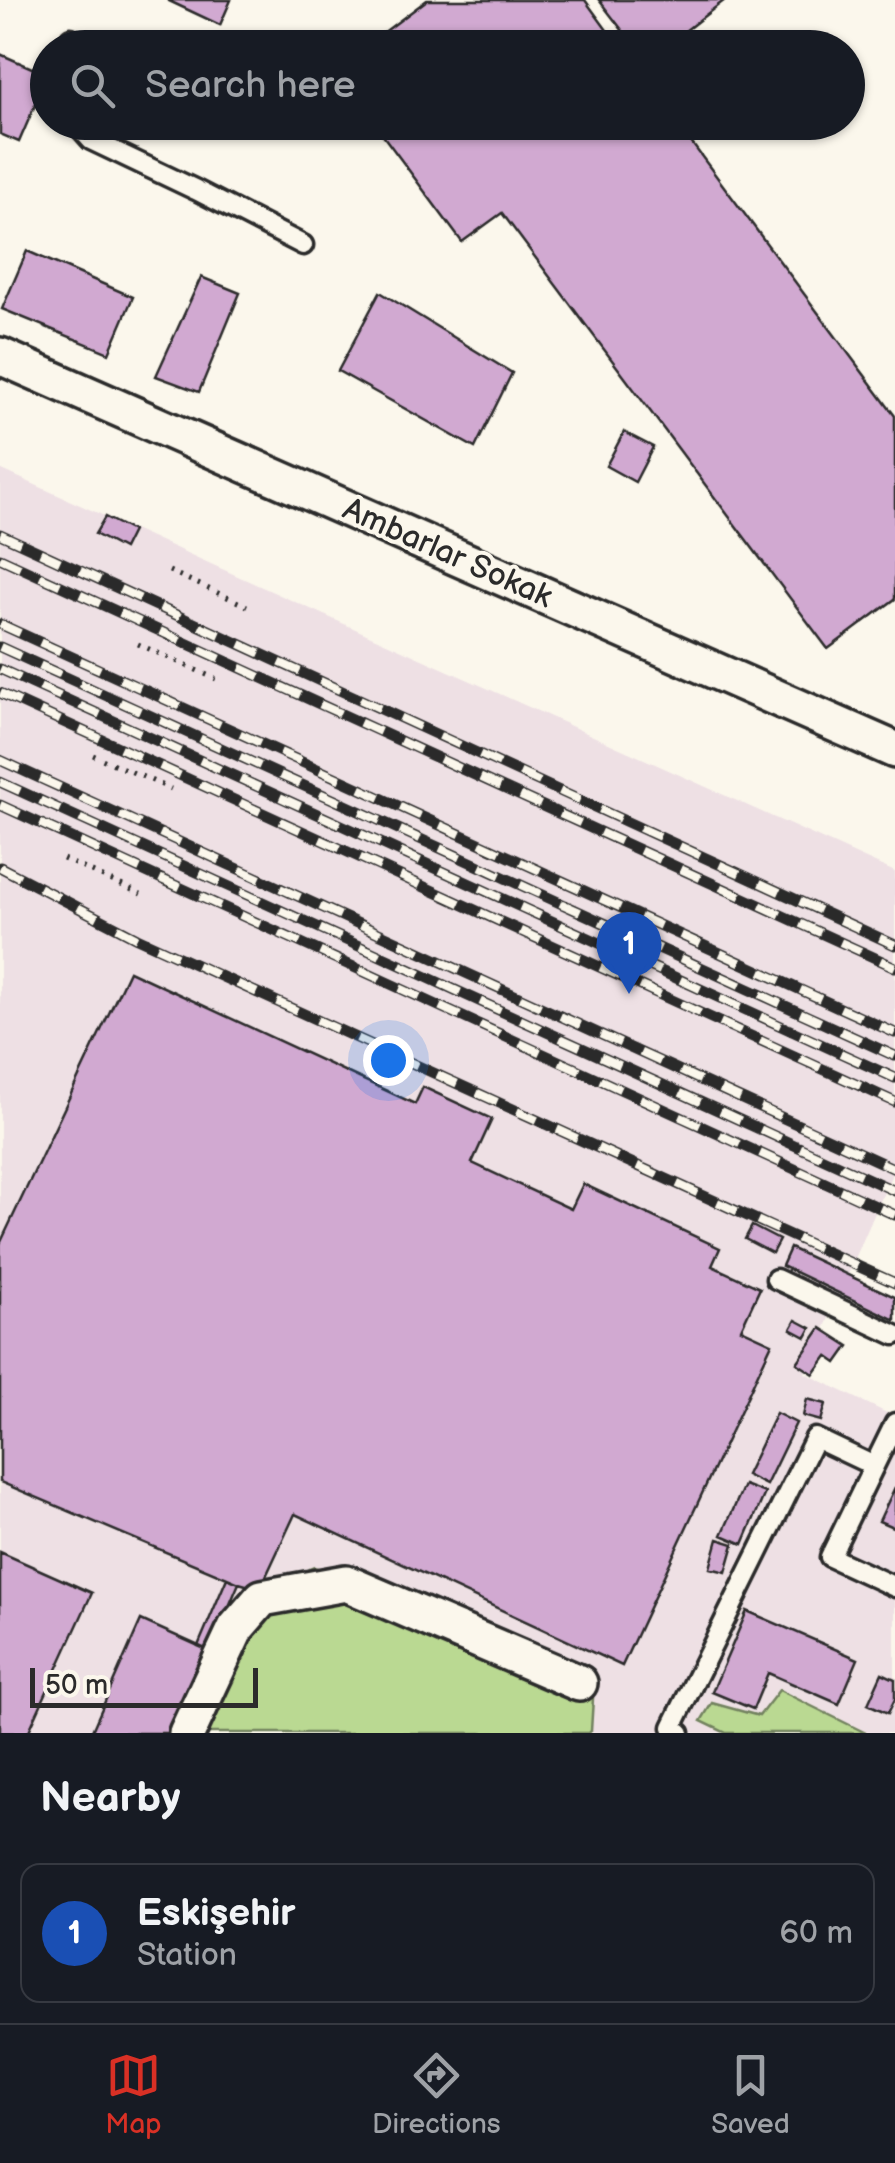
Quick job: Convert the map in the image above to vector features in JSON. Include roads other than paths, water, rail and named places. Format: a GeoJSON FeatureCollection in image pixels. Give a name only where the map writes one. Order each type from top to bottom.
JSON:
{"type":"FeatureCollection","features":[{"type":"Feature","properties":{"kind":"street","name":"Ambarlar Sokak"},"geometry":{"type":"LineString","coordinates":[[0,356],[895,750]]}},
{"type":"Feature","properties":{"kind":"street"},"geometry":{"type":"LineString","coordinates":[[188,1733],[236,1628],[262,1598],[346,1583],[579,1684]]}},
{"type":"Feature","properties":{"kind":"lane"},"geometry":{"type":"LineString","coordinates":[[91,140],[303,245]]}},
{"type":"Feature","properties":{"kind":"lane"},"geometry":{"type":"LineString","coordinates":[[776,1279],[895,1335]]}},
{"type":"Feature","properties":{"kind":"lane"},"geometry":{"type":"LineString","coordinates":[[895,1423],[830,1556],[895,1587]]}},
{"type":"Feature","properties":{"kind":"lane"},"geometry":{"type":"LineString","coordinates":[[680,1733],[672,1728],[815,1438],[874,1466]]}},
{"type":"Feature","properties":{"kind":"railway"},"geometry":{"type":"LineString","coordinates":[[0,534],[895,945]]}},
{"type":"Feature","properties":{"kind":"railway"},"geometry":{"type":"LineString","coordinates":[[0,558],[895,967]]}},
{"type":"Feature","properties":{"kind":"railway"},"geometry":{"type":"LineString","coordinates":[[0,624],[895,1033]]}},
{"type":"Feature","properties":{"kind":"railway"},"geometry":{"type":"LineString","coordinates":[[0,647],[895,1056]]}},
{"type":"Feature","properties":{"kind":"railway"},"geometry":{"type":"LineString","coordinates":[[0,669],[895,1078]]}},
{"type":"Feature","properties":{"kind":"railway"},"geometry":{"type":"LineString","coordinates":[[0,693],[895,1102]]}},
{"type":"Feature","properties":{"kind":"railway"},"geometry":{"type":"LineString","coordinates":[[0,760],[895,1169]]}},
{"type":"Feature","properties":{"kind":"railway"},"geometry":{"type":"LineString","coordinates":[[0,782],[895,1191]]}},
{"type":"Feature","properties":{"kind":"railway"},"geometry":{"type":"LineString","coordinates":[[0,805],[895,1215]]}},
{"type":"Feature","properties":{"kind":"railway"},"geometry":{"type":"LineString","coordinates":[[0,867],[137,938],[895,1283]]}},
{"type":"Feature","properties":{"kind":"place","name":"Eskişehir"},"geometry":{"type":"Point","coordinates":[629,994]}}]}
